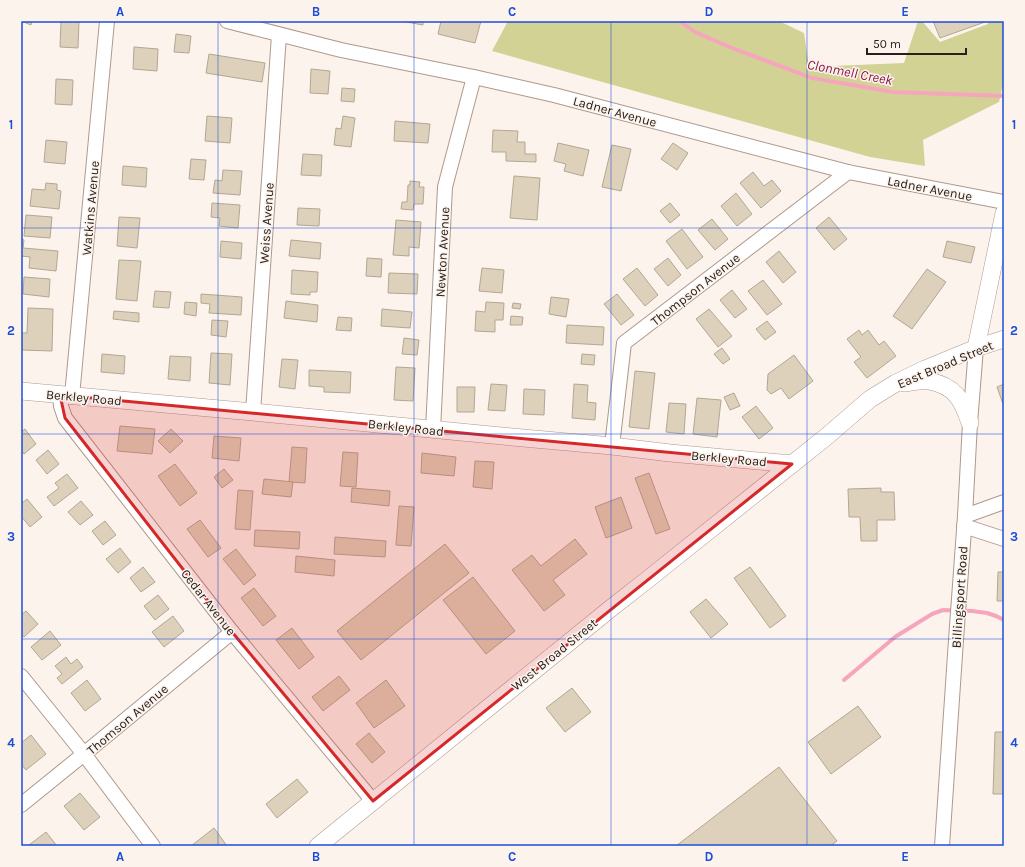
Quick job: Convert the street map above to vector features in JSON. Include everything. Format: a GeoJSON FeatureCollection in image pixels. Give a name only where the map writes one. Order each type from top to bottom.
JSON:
{"type":"FeatureCollection","features":[{"type":"Feature","properties":{"kind":"main road"},"geometry":{"type":"LineString","coordinates":[[976,348],[1004,213]]}},
{"type":"Feature","properties":{"kind":"main road","name":"East Broad Street"},"geometry":{"type":"LineString","coordinates":[[792,464],[870,399],[896,383],[925,369],[976,348],[1004,339]]}},
{"type":"Feature","properties":{"kind":"main road"},"geometry":{"type":"LineString","coordinates":[[896,383],[928,381],[948,387],[959,398],[970,423]]}},
{"type":"Feature","properties":{"kind":"main road","name":"Berkley Road"},"geometry":{"type":"LineString","coordinates":[[21,391],[792,464]]}},
{"type":"Feature","properties":{"kind":"main road","name":"West Broad Street"},"geometry":{"type":"LineString","coordinates":[[318,846],[610,609],[792,464]]}},
{"type":"Feature","properties":{"kind":"street","name":"Watkins Avenue"},"geometry":{"type":"LineString","coordinates":[[66,395],[107,21]]}},
{"type":"Feature","properties":{"kind":"street","name":"Ladner Avenue"},"geometry":{"type":"LineString","coordinates":[[227,21],[341,50],[554,95],[848,172],[1004,202]]}},
{"type":"Feature","properties":{"kind":"street","name":"Weiss Avenue"},"geometry":{"type":"LineString","coordinates":[[253,412],[279,35]]}},
{"type":"Feature","properties":{"kind":"street","name":"Newton Avenue"},"geometry":{"type":"LineString","coordinates":[[433,430],[445,187],[474,77]]}},
{"type":"Feature","properties":{"kind":"street","name":"Thompson Avenue"},"geometry":{"type":"LineString","coordinates":[[612,446],[624,343],[848,172]]}},
{"type":"Feature","properties":{"kind":"street","name":"Billingsport Road"},"geometry":{"type":"LineString","coordinates":[[942,846],[976,348]]}},
{"type":"Feature","properties":{"kind":"street","name":"Cedar Avenue"},"geometry":{"type":"LineString","coordinates":[[66,395],[61,406],[65,418],[232,632],[373,801]]}},
{"type":"Feature","properties":{"kind":"street"},"geometry":{"type":"LineString","coordinates":[[965,521],[1004,502]]}},
{"type":"Feature","properties":{"kind":"street"},"geometry":{"type":"LineString","coordinates":[[965,521],[1004,539]]}},
{"type":"Feature","properties":{"kind":"street","name":"Thomson Avenue"},"geometry":{"type":"LineString","coordinates":[[21,805],[232,632]]}},
{"type":"Feature","properties":{"kind":"street"},"geometry":{"type":"LineString","coordinates":[[21,676],[84,754],[153,846]]}},
{"type":"Feature","properties":{"kind":"highlighted area"},"geometry":{"type":"Polygon","coordinates":[[[60,395],[792,464],[373,801],[232,632],[65,418],[60,395]]]}},
{"type":"Feature","properties":{"kind":"green space"},"geometry":{"type":"Polygon","coordinates":[[[508,21],[779,21],[804,33],[809,67],[904,63],[918,21],[922,21],[940,42],[988,24],[987,21],[1004,21],[1004,80],[999,102],[923,140],[925,166],[870,157],[492,51],[508,21]]]}},
{"type":"Feature","properties":{"kind":"building"},"geometry":{"type":"Polygon","coordinates":[[[21,21],[32,21],[31,25],[21,21]]]}},
{"type":"Feature","properties":{"kind":"building"},"geometry":{"type":"Polygon","coordinates":[[[61,21],[79,21],[78,48],[60,47],[61,21]]]}},
{"type":"Feature","properties":{"kind":"building"},"geometry":{"type":"Polygon","coordinates":[[[401,21],[423,21],[423,25],[401,21]]]}},
{"type":"Feature","properties":{"kind":"building"},"geometry":{"type":"Polygon","coordinates":[[[441,21],[481,21],[475,43],[438,34],[441,21]]]}},
{"type":"Feature","properties":{"kind":"building"},"geometry":{"type":"Polygon","coordinates":[[[933,21],[984,21],[985,22],[940,38],[933,21]]]}},
{"type":"Feature","properties":{"kind":"building"},"geometry":{"type":"Polygon","coordinates":[[[176,34],[191,36],[189,53],[174,52],[176,34]]]}},
{"type":"Feature","properties":{"kind":"building"},"geometry":{"type":"Polygon","coordinates":[[[134,47],[158,49],[157,71],[133,69],[134,47]]]}},
{"type":"Feature","properties":{"kind":"building"},"geometry":{"type":"Polygon","coordinates":[[[209,54],[265,63],[262,82],[206,73],[209,54]]]}},
{"type":"Feature","properties":{"kind":"building"},"geometry":{"type":"Polygon","coordinates":[[[311,69],[330,71],[328,94],[310,93],[311,69]]]}},
{"type":"Feature","properties":{"kind":"building"},"geometry":{"type":"Polygon","coordinates":[[[56,79],[73,80],[72,105],[55,104],[56,79]]]}},
{"type":"Feature","properties":{"kind":"building"},"geometry":{"type":"Polygon","coordinates":[[[342,88],[355,89],[354,102],[341,101],[342,88]]]}},
{"type":"Feature","properties":{"kind":"building"},"geometry":{"type":"Polygon","coordinates":[[[207,116],[232,118],[230,143],[205,141],[207,116]]]}},
{"type":"Feature","properties":{"kind":"building"},"geometry":{"type":"Polygon","coordinates":[[[343,116],[355,118],[351,147],[334,145],[336,128],[341,129],[343,116]]]}},
{"type":"Feature","properties":{"kind":"building"},"geometry":{"type":"Polygon","coordinates":[[[395,121],[430,124],[428,143],[394,141],[395,121]]]}},
{"type":"Feature","properties":{"kind":"building"},"geometry":{"type":"Polygon","coordinates":[[[493,130],[518,131],[517,142],[525,142],[525,154],[536,154],[536,162],[506,161],[506,152],[492,152],[493,130]]]}},
{"type":"Feature","properties":{"kind":"building"},"geometry":{"type":"Polygon","coordinates":[[[46,140],[67,142],[65,164],[44,162],[46,140]]]}},
{"type":"Feature","properties":{"kind":"building"},"geometry":{"type":"Polygon","coordinates":[[[558,143],[589,150],[583,176],[564,171],[566,164],[554,161],[558,143]]]}},
{"type":"Feature","properties":{"kind":"building"},"geometry":{"type":"Polygon","coordinates":[[[673,143],[688,153],[677,170],[661,159],[673,143]]]}},
{"type":"Feature","properties":{"kind":"building"},"geometry":{"type":"Polygon","coordinates":[[[612,145],[631,149],[621,191],[602,187],[612,145]]]}},
{"type":"Feature","properties":{"kind":"building"},"geometry":{"type":"Polygon","coordinates":[[[303,154],[322,155],[321,176],[301,175],[303,154]]]}},
{"type":"Feature","properties":{"kind":"building"},"geometry":{"type":"Polygon","coordinates":[[[191,159],[206,160],[204,180],[189,179],[191,159]]]}},
{"type":"Feature","properties":{"kind":"building"},"geometry":{"type":"Polygon","coordinates":[[[123,166],[147,168],[146,187],[122,185],[123,166]]]}},
{"type":"Feature","properties":{"kind":"building"},"geometry":{"type":"Polygon","coordinates":[[[223,170],[242,171],[240,195],[213,193],[215,180],[222,181],[223,170]]]}},
{"type":"Feature","properties":{"kind":"building"},"geometry":{"type":"Polygon","coordinates":[[[753,172],[764,186],[772,180],[781,191],[761,208],[740,183],[753,172]]]}},
{"type":"Feature","properties":{"kind":"building"},"geometry":{"type":"Polygon","coordinates":[[[514,176],[540,178],[537,220],[510,218],[514,176]]]}},
{"type":"Feature","properties":{"kind":"building"},"geometry":{"type":"Polygon","coordinates":[[[410,181],[420,182],[419,187],[424,187],[423,204],[414,204],[413,210],[401,209],[402,202],[407,202],[408,185],[410,185],[410,181]]]}},
{"type":"Feature","properties":{"kind":"building"},"geometry":{"type":"Polygon","coordinates":[[[46,183],[57,184],[57,190],[61,191],[59,209],[30,206],[32,189],[45,190],[46,183]]]}},
{"type":"Feature","properties":{"kind":"building"},"geometry":{"type":"Polygon","coordinates":[[[736,193],[752,214],[737,226],[721,206],[736,193]]]}},
{"type":"Feature","properties":{"kind":"building"},"geometry":{"type":"Polygon","coordinates":[[[212,203],[240,205],[238,228],[219,226],[220,218],[211,217],[212,203]]]}},
{"type":"Feature","properties":{"kind":"building"},"geometry":{"type":"Polygon","coordinates":[[[670,203],[680,215],[670,223],[660,211],[670,203]]]}},
{"type":"Feature","properties":{"kind":"building"},"geometry":{"type":"Polygon","coordinates":[[[298,208],[320,209],[319,226],[297,225],[298,208]]]}},
{"type":"Feature","properties":{"kind":"building"},"geometry":{"type":"Polygon","coordinates":[[[26,215],[52,217],[50,238],[24,236],[26,215]]]}},
{"type":"Feature","properties":{"kind":"building"},"geometry":{"type":"Polygon","coordinates":[[[119,217],[140,218],[137,248],[117,246],[119,217]]]}},
{"type":"Feature","properties":{"kind":"building"},"geometry":{"type":"Polygon","coordinates":[[[829,217],[847,239],[834,250],[816,228],[829,217]]]}},
{"type":"Feature","properties":{"kind":"building"},"geometry":{"type":"Polygon","coordinates":[[[712,219],[728,239],[715,250],[698,230],[712,219]]]}},
{"type":"Feature","properties":{"kind":"building"},"geometry":{"type":"Polygon","coordinates":[[[396,220],[421,222],[419,248],[409,247],[409,256],[393,255],[396,220]]]}},
{"type":"Feature","properties":{"kind":"building"},"geometry":{"type":"Polygon","coordinates":[[[682,229],[703,257],[687,269],[666,241],[682,229]]]}},
{"type":"Feature","properties":{"kind":"building"},"geometry":{"type":"Polygon","coordinates":[[[21,239],[24,240],[23,248],[58,251],[56,271],[29,268],[30,257],[21,256],[21,239]]]}},
{"type":"Feature","properties":{"kind":"building"},"geometry":{"type":"Polygon","coordinates":[[[291,240],[321,243],[320,259],[289,256],[291,240]]]}},
{"type":"Feature","properties":{"kind":"building"},"geometry":{"type":"Polygon","coordinates":[[[221,241],[242,243],[241,259],[220,257],[221,241]]]}},
{"type":"Feature","properties":{"kind":"building"},"geometry":{"type":"Polygon","coordinates":[[[947,241],[975,247],[971,263],[943,257],[947,241]]]}},
{"type":"Feature","properties":{"kind":"building"},"geometry":{"type":"Polygon","coordinates":[[[779,251],[796,272],[783,283],[766,262],[779,251]]]}},
{"type":"Feature","properties":{"kind":"building"},"geometry":{"type":"Polygon","coordinates":[[[367,258],[382,259],[381,277],[366,276],[367,258]]]}},
{"type":"Feature","properties":{"kind":"building"},"geometry":{"type":"Polygon","coordinates":[[[668,258],[681,275],[668,286],[654,269],[668,258]]]}},
{"type":"Feature","properties":{"kind":"building"},"geometry":{"type":"Polygon","coordinates":[[[119,260],[141,261],[137,301],[116,299],[119,260]]]}},
{"type":"Feature","properties":{"kind":"building"},"geometry":{"type":"Polygon","coordinates":[[[482,268],[504,270],[502,293],[479,291],[482,268]]]}},
{"type":"Feature","properties":{"kind":"building"},"geometry":{"type":"Polygon","coordinates":[[[637,268],[658,295],[645,306],[623,279],[637,268]]]}},
{"type":"Feature","properties":{"kind":"building"},"geometry":{"type":"Polygon","coordinates":[[[927,269],[946,282],[912,329],[893,316],[927,269]]]}},
{"type":"Feature","properties":{"kind":"building"},"geometry":{"type":"Polygon","coordinates":[[[292,270],[318,272],[317,292],[310,292],[310,295],[291,294],[292,270]]]}},
{"type":"Feature","properties":{"kind":"building"},"geometry":{"type":"Polygon","coordinates":[[[389,273],[418,274],[417,294],[388,293],[389,273]]]}},
{"type":"Feature","properties":{"kind":"building"},"geometry":{"type":"Polygon","coordinates":[[[24,277],[50,279],[49,297],[23,294],[24,277]]]}},
{"type":"Feature","properties":{"kind":"building"},"geometry":{"type":"Polygon","coordinates":[[[763,280],[782,304],[767,315],[748,291],[763,280]]]}},
{"type":"Feature","properties":{"kind":"building"},"geometry":{"type":"Polygon","coordinates":[[[732,290],[747,309],[735,318],[720,300],[732,290]]]}},
{"type":"Feature","properties":{"kind":"building"},"geometry":{"type":"Polygon","coordinates":[[[155,291],[171,292],[169,308],[153,307],[155,291]]]}},
{"type":"Feature","properties":{"kind":"building"},"geometry":{"type":"Polygon","coordinates":[[[201,294],[242,297],[241,315],[209,313],[210,304],[201,303],[201,294]]]}},
{"type":"Feature","properties":{"kind":"building"},"geometry":{"type":"Polygon","coordinates":[[[617,294],[634,315],[621,325],[604,304],[617,294]]]}},
{"type":"Feature","properties":{"kind":"building"},"geometry":{"type":"Polygon","coordinates":[[[551,297],[569,299],[566,317],[549,314],[551,297]]]}},
{"type":"Feature","properties":{"kind":"building"},"geometry":{"type":"Polygon","coordinates":[[[286,301],[318,305],[317,322],[284,318],[286,301]]]}},
{"type":"Feature","properties":{"kind":"building"},"geometry":{"type":"Polygon","coordinates":[[[185,302],[197,303],[196,316],[184,314],[185,302]]]}},
{"type":"Feature","properties":{"kind":"building"},"geometry":{"type":"Polygon","coordinates":[[[486,302],[504,303],[503,320],[495,320],[495,332],[475,331],[476,311],[485,312],[486,302]]]}},
{"type":"Feature","properties":{"kind":"building"},"geometry":{"type":"Polygon","coordinates":[[[513,303],[521,304],[520,309],[512,308],[513,303]]]}},
{"type":"Feature","properties":{"kind":"building"},"geometry":{"type":"Polygon","coordinates":[[[28,308],[53,309],[52,351],[21,350],[21,333],[27,333],[28,308]]]}},
{"type":"Feature","properties":{"kind":"building"},"geometry":{"type":"Polygon","coordinates":[[[382,309],[412,312],[410,328],[381,326],[382,309]]]}},
{"type":"Feature","properties":{"kind":"building"},"geometry":{"type":"Polygon","coordinates":[[[709,309],[732,336],[718,347],[696,319],[709,309]]]}},
{"type":"Feature","properties":{"kind":"building"},"geometry":{"type":"Polygon","coordinates":[[[114,311],[139,313],[139,322],[113,319],[114,311]]]}},
{"type":"Feature","properties":{"kind":"building"},"geometry":{"type":"Polygon","coordinates":[[[511,316],[523,317],[522,325],[510,325],[511,316]]]}},
{"type":"Feature","properties":{"kind":"building"},"geometry":{"type":"Polygon","coordinates":[[[338,317],[352,318],[351,331],[336,330],[338,317]]]}},
{"type":"Feature","properties":{"kind":"building"},"geometry":{"type":"Polygon","coordinates":[[[212,320],[228,321],[226,337],[211,335],[212,320]]]}},
{"type":"Feature","properties":{"kind":"building"},"geometry":{"type":"Polygon","coordinates":[[[767,321],[776,332],[765,340],[756,329],[767,321]]]}},
{"type":"Feature","properties":{"kind":"building"},"geometry":{"type":"Polygon","coordinates":[[[567,325],[604,327],[603,345],[566,343],[567,325]]]}},
{"type":"Feature","properties":{"kind":"building"},"geometry":{"type":"Polygon","coordinates":[[[859,330],[862,335],[868,330],[879,345],[884,341],[896,356],[867,378],[854,362],[861,357],[847,339],[859,330]]]}},
{"type":"Feature","properties":{"kind":"building"},"geometry":{"type":"Polygon","coordinates":[[[404,338],[419,340],[417,355],[402,354],[404,338]]]}},
{"type":"Feature","properties":{"kind":"building"},"geometry":{"type":"Polygon","coordinates":[[[722,348],[730,359],[723,364],[714,354],[722,348]]]}},
{"type":"Feature","properties":{"kind":"building"},"geometry":{"type":"Polygon","coordinates":[[[211,353],[232,354],[230,385],[209,383],[211,353]]]}},
{"type":"Feature","properties":{"kind":"building"},"geometry":{"type":"Polygon","coordinates":[[[102,354],[125,356],[124,374],[101,372],[102,354]]]}},
{"type":"Feature","properties":{"kind":"building"},"geometry":{"type":"Polygon","coordinates":[[[582,354],[595,355],[594,365],[581,364],[582,354]]]}},
{"type":"Feature","properties":{"kind":"building"},"geometry":{"type":"Polygon","coordinates":[[[794,355],[813,381],[789,399],[781,388],[771,394],[767,390],[768,374],[794,355]]]}},
{"type":"Feature","properties":{"kind":"building"},"geometry":{"type":"Polygon","coordinates":[[[170,356],[191,357],[190,381],[168,379],[170,356]]]}},
{"type":"Feature","properties":{"kind":"building"},"geometry":{"type":"Polygon","coordinates":[[[282,359],[298,360],[295,389],[279,387],[282,359]]]}},
{"type":"Feature","properties":{"kind":"building"},"geometry":{"type":"Polygon","coordinates":[[[396,367],[415,368],[413,401],[394,400],[396,367]]]}},
{"type":"Feature","properties":{"kind":"building"},"geometry":{"type":"Polygon","coordinates":[[[309,370],[351,372],[350,393],[324,392],[324,387],[309,386],[309,370]]]}},
{"type":"Feature","properties":{"kind":"building"},"geometry":{"type":"Polygon","coordinates":[[[635,371],[655,373],[649,429],[629,427],[635,371]]]}},
{"type":"Feature","properties":{"kind":"building"},"geometry":{"type":"Polygon","coordinates":[[[491,384],[507,385],[505,411],[488,410],[491,384]]]}},
{"type":"Feature","properties":{"kind":"building"},"geometry":{"type":"Polygon","coordinates":[[[574,384],[588,385],[587,402],[596,403],[595,420],[572,418],[574,384]]]}},
{"type":"Feature","properties":{"kind":"building"},"geometry":{"type":"Polygon","coordinates":[[[1004,384],[1004,403],[1003,404],[997,387],[1004,384]]]}},
{"type":"Feature","properties":{"kind":"building"},"geometry":{"type":"Polygon","coordinates":[[[457,387],[475,387],[474,412],[457,412],[457,387]]]}},
{"type":"Feature","properties":{"kind":"building"},"geometry":{"type":"Polygon","coordinates":[[[524,389],[545,390],[544,415],[523,414],[524,389]]]}},
{"type":"Feature","properties":{"kind":"building"},"geometry":{"type":"Polygon","coordinates":[[[734,393],[740,406],[730,410],[724,397],[734,393]]]}},
{"type":"Feature","properties":{"kind":"building"},"geometry":{"type":"Polygon","coordinates":[[[697,398],[721,400],[717,437],[693,434],[697,398]]]}},
{"type":"Feature","properties":{"kind":"building"},"geometry":{"type":"Polygon","coordinates":[[[669,403],[686,404],[684,434],[666,432],[669,403]]]}},
{"type":"Feature","properties":{"kind":"building"},"geometry":{"type":"Polygon","coordinates":[[[756,406],[773,428],[759,439],[742,417],[756,406]]]}},
{"type":"Feature","properties":{"kind":"building"},"geometry":{"type":"Polygon","coordinates":[[[120,426],[155,429],[152,454],[117,451],[120,426]]]}},
{"type":"Feature","properties":{"kind":"building"},"geometry":{"type":"Polygon","coordinates":[[[25,429],[36,444],[24,454],[21,450],[21,432],[25,429]]]}},
{"type":"Feature","properties":{"kind":"building"},"geometry":{"type":"Polygon","coordinates":[[[171,429],[183,441],[170,453],[158,441],[171,429]]]}},
{"type":"Feature","properties":{"kind":"building"},"geometry":{"type":"Polygon","coordinates":[[[214,436],[241,438],[239,461],[212,458],[214,436]]]}},
{"type":"Feature","properties":{"kind":"building"},"geometry":{"type":"Polygon","coordinates":[[[292,447],[307,448],[305,483],[289,482],[292,447]]]}},
{"type":"Feature","properties":{"kind":"building"},"geometry":{"type":"Polygon","coordinates":[[[48,450],[59,464],[47,474],[36,460],[48,450]]]}},
{"type":"Feature","properties":{"kind":"building"},"geometry":{"type":"Polygon","coordinates":[[[343,452],[358,453],[356,487],[340,486],[343,452]]]}},
{"type":"Feature","properties":{"kind":"building"},"geometry":{"type":"Polygon","coordinates":[[[422,453],[456,457],[454,476],[421,473],[422,453]]]}},
{"type":"Feature","properties":{"kind":"building"},"geometry":{"type":"Polygon","coordinates":[[[475,461],[494,462],[492,489],[473,487],[475,461]]]}},
{"type":"Feature","properties":{"kind":"building"},"geometry":{"type":"Polygon","coordinates":[[[175,464],[197,493],[180,506],[158,476],[175,464]]]}},
{"type":"Feature","properties":{"kind":"building"},"geometry":{"type":"Polygon","coordinates":[[[224,469],[233,480],[222,488],[214,477],[224,469]]]}},
{"type":"Feature","properties":{"kind":"building"},"geometry":{"type":"Polygon","coordinates":[[[649,473],[670,529],[656,534],[635,478],[649,473]]]}},
{"type":"Feature","properties":{"kind":"building"},"geometry":{"type":"Polygon","coordinates":[[[67,474],[78,488],[54,506],[47,497],[59,488],[55,483],[67,474]]]}},
{"type":"Feature","properties":{"kind":"building"},"geometry":{"type":"Polygon","coordinates":[[[264,479],[293,482],[291,497],[262,494],[264,479]]]}},
{"type":"Feature","properties":{"kind":"building"},"geometry":{"type":"Polygon","coordinates":[[[352,488],[390,491],[389,506],[351,502],[352,488]]]}},
{"type":"Feature","properties":{"kind":"building"},"geometry":{"type":"Polygon","coordinates":[[[881,488],[881,492],[894,492],[895,520],[877,520],[877,541],[861,541],[860,517],[849,517],[848,489],[881,488]]]}},
{"type":"Feature","properties":{"kind":"building"},"geometry":{"type":"Polygon","coordinates":[[[238,490],[253,491],[250,530],[235,529],[238,490]]]}},
{"type":"Feature","properties":{"kind":"building"},"geometry":{"type":"Polygon","coordinates":[[[621,497],[632,528],[606,538],[595,507],[621,497]]]}},
{"type":"Feature","properties":{"kind":"building"},"geometry":{"type":"Polygon","coordinates":[[[27,499],[42,517],[30,527],[21,516],[21,504],[27,499]]]}},
{"type":"Feature","properties":{"kind":"building"},"geometry":{"type":"Polygon","coordinates":[[[81,501],[93,515],[80,525],[68,512],[81,501]]]}},
{"type":"Feature","properties":{"kind":"building"},"geometry":{"type":"Polygon","coordinates":[[[399,506],[414,507],[411,546],[396,545],[399,506]]]}},
{"type":"Feature","properties":{"kind":"building"},"geometry":{"type":"Polygon","coordinates":[[[200,520],[221,548],[208,557],[187,529],[200,520]]]}},
{"type":"Feature","properties":{"kind":"building"},"geometry":{"type":"Polygon","coordinates":[[[105,521],[116,535],[103,545],[92,531],[105,521]]]}},
{"type":"Feature","properties":{"kind":"building"},"geometry":{"type":"Polygon","coordinates":[[[255,530],[300,532],[299,549],[254,546],[255,530]]]}},
{"type":"Feature","properties":{"kind":"building"},"geometry":{"type":"Polygon","coordinates":[[[335,537],[386,541],[385,557],[334,554],[335,537]]]}},
{"type":"Feature","properties":{"kind":"building"},"geometry":{"type":"Polygon","coordinates":[[[575,539],[587,554],[553,580],[565,595],[544,611],[512,570],[532,555],[541,566],[575,539]]]}},
{"type":"Feature","properties":{"kind":"building"},"geometry":{"type":"Polygon","coordinates":[[[445,544],[469,573],[361,660],[337,631],[445,544]]]}},
{"type":"Feature","properties":{"kind":"building"},"geometry":{"type":"Polygon","coordinates":[[[120,548],[131,562],[118,573],[106,559],[120,548]]]}},
{"type":"Feature","properties":{"kind":"building"},"geometry":{"type":"Polygon","coordinates":[[[236,549],[256,575],[244,585],[223,559],[236,549]]]}},
{"type":"Feature","properties":{"kind":"building"},"geometry":{"type":"Polygon","coordinates":[[[296,556],[335,560],[334,576],[295,572],[296,556]]]}},
{"type":"Feature","properties":{"kind":"building"},"geometry":{"type":"Polygon","coordinates":[[[143,567],[155,582],[141,592],[130,578],[143,567]]]}},
{"type":"Feature","properties":{"kind":"building"},"geometry":{"type":"Polygon","coordinates":[[[750,567],[786,616],[770,628],[734,578],[750,567]]]}},
{"type":"Feature","properties":{"kind":"building"},"geometry":{"type":"Polygon","coordinates":[[[998,572],[1004,572],[1004,601],[997,601],[998,572]]]}},
{"type":"Feature","properties":{"kind":"building"},"geometry":{"type":"Polygon","coordinates":[[[473,577],[515,631],[486,654],[443,600],[473,577]]]}},
{"type":"Feature","properties":{"kind":"building"},"geometry":{"type":"Polygon","coordinates":[[[254,588],[276,616],[263,626],[241,598],[254,588]]]}},
{"type":"Feature","properties":{"kind":"building"},"geometry":{"type":"Polygon","coordinates":[[[158,595],[169,609],[155,620],[144,606],[158,595]]]}},
{"type":"Feature","properties":{"kind":"building"},"geometry":{"type":"Polygon","coordinates":[[[706,599],[728,624],[711,638],[690,612],[706,599]]]}},
{"type":"Feature","properties":{"kind":"building"},"geometry":{"type":"Polygon","coordinates":[[[26,611],[38,624],[24,637],[21,634],[21,615],[26,611]]]}},
{"type":"Feature","properties":{"kind":"building"},"geometry":{"type":"Polygon","coordinates":[[[173,616],[184,631],[164,647],[152,632],[173,616]]]}},
{"type":"Feature","properties":{"kind":"building"},"geometry":{"type":"Polygon","coordinates":[[[292,628],[314,657],[299,669],[276,640],[292,628]]]}},
{"type":"Feature","properties":{"kind":"building"},"geometry":{"type":"Polygon","coordinates":[[[50,631],[61,645],[42,660],[31,647],[50,631]]]}},
{"type":"Feature","properties":{"kind":"building"},"geometry":{"type":"Polygon","coordinates":[[[66,657],[71,664],[77,659],[83,667],[62,684],[57,678],[62,674],[55,666],[66,657]]]}},
{"type":"Feature","properties":{"kind":"building"},"geometry":{"type":"Polygon","coordinates":[[[339,676],[350,690],[323,711],[312,697],[339,676]]]}},
{"type":"Feature","properties":{"kind":"building"},"geometry":{"type":"Polygon","coordinates":[[[87,680],[101,699],[85,711],[71,693],[87,680]]]}},
{"type":"Feature","properties":{"kind":"building"},"geometry":{"type":"Polygon","coordinates":[[[386,680],[405,706],[374,728],[356,703],[386,680]]]}},
{"type":"Feature","properties":{"kind":"building"},"geometry":{"type":"Polygon","coordinates":[[[572,688],[591,712],[565,732],[546,708],[572,688]]]}},
{"type":"Feature","properties":{"kind":"building"},"geometry":{"type":"Polygon","coordinates":[[[858,706],[881,737],[831,774],[808,742],[858,706]]]}},
{"type":"Feature","properties":{"kind":"building"},"geometry":{"type":"Polygon","coordinates":[[[995,732],[1004,732],[1004,794],[993,794],[995,732]]]}},
{"type":"Feature","properties":{"kind":"building"},"geometry":{"type":"Polygon","coordinates":[[[369,733],[385,752],[372,763],[356,744],[369,733]]]}},
{"type":"Feature","properties":{"kind":"building"},"geometry":{"type":"Polygon","coordinates":[[[31,735],[46,754],[26,770],[21,764],[21,754],[23,752],[21,750],[21,743],[31,735]]]}},
{"type":"Feature","properties":{"kind":"building"},"geometry":{"type":"Polygon","coordinates":[[[779,767],[837,841],[830,846],[676,846],[779,767]]]}},
{"type":"Feature","properties":{"kind":"building"},"geometry":{"type":"Polygon","coordinates":[[[297,779],[308,792],[277,818],[266,804],[297,779]]]}},
{"type":"Feature","properties":{"kind":"building"},"geometry":{"type":"Polygon","coordinates":[[[80,793],[100,817],[84,830],[64,806],[80,793]]]}},
{"type":"Feature","properties":{"kind":"building"},"geometry":{"type":"Polygon","coordinates":[[[214,828],[227,846],[191,846],[214,828]]]}},
{"type":"Feature","properties":{"kind":"building"},"geometry":{"type":"Polygon","coordinates":[[[46,832],[57,846],[29,846],[29,845],[46,832]]]}},
{"type":"Feature","properties":{"kind":"waterway","name":"Clonmell Creek"},"geometry":{"type":"LineString","coordinates":[[680,21],[695,32],[732,48],[812,78],[893,92],[1004,96]]}},
{"type":"Feature","properties":{"kind":"waterway"},"geometry":{"type":"LineString","coordinates":[[844,680],[895,637],[932,614],[943,610],[972,611],[987,613],[1004,620]]}}]}
